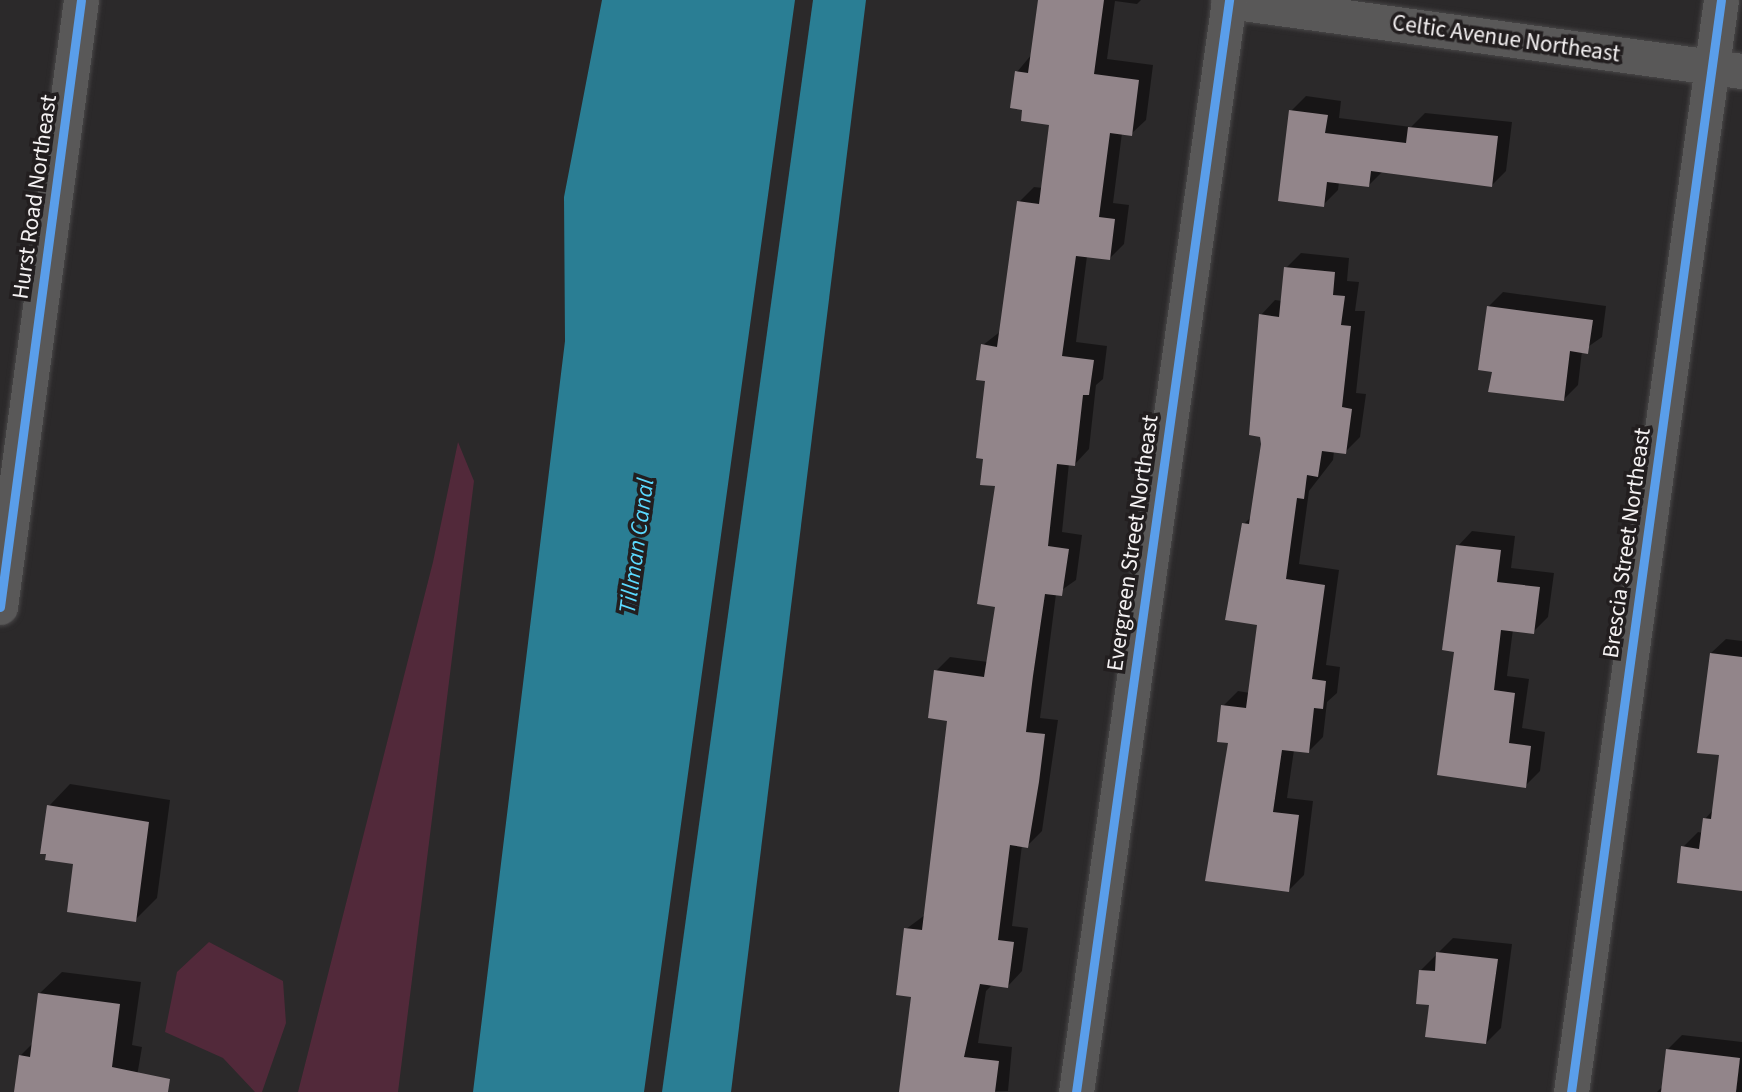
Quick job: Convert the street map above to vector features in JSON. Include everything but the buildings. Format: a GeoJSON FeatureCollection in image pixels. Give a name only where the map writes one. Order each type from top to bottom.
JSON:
{"type":"FeatureCollection","features":[{"type":"Feature","properties":{"kind":"street","name":"Hurst Road Northeast"},"geometry":{"type":"LineString","coordinates":[[0,607],[3,565],[81,0]]}},
{"type":"Feature","properties":{"kind":"street","name":"Celtic Avenue Northeast"},"geometry":{"type":"LineString","coordinates":[[1228,0],[1727,69]]}},
{"type":"Feature","properties":{"kind":"street","name":"Evergreen Street Northeast"},"geometry":{"type":"LineString","coordinates":[[1076,1092],[1228,0]]}},
{"type":"Feature","properties":{"kind":"street","name":"Brescia Street Northeast"},"geometry":{"type":"LineString","coordinates":[[1571,1092],[1727,69],[1721,0]]}},
{"type":"Feature","properties":{"kind":"shaded area"},"geometry":{"type":"Polygon","coordinates":[[[458,442],[474,481],[398,1092],[298,1092],[433,562],[458,442]]]}},
{"type":"Feature","properties":{"kind":"shaded area"},"geometry":{"type":"Polygon","coordinates":[[[209,942],[283,981],[286,1023],[262,1092],[255,1092],[223,1058],[165,1032],[177,972],[209,942]]]}},
{"type":"Feature","properties":{"kind":"water","name":"Tillman Canal"},"geometry":{"type":"Polygon","coordinates":[[[602,0],[795,0],[644,1092],[473,1092],[565,341],[564,197],[602,0]]]}},
{"type":"Feature","properties":{"kind":"water"},"geometry":{"type":"Polygon","coordinates":[[[813,0],[866,0],[731,1092],[662,1092],[813,0]]]}},
{"type":"Feature","properties":{"kind":"cycle path"},"geometry":{"type":"LineString","coordinates":[[0,607],[81,0]]}},
{"type":"Feature","properties":{"kind":"cycle path"},"geometry":{"type":"LineString","coordinates":[[1076,1092],[1229,0]]}},
{"type":"Feature","properties":{"kind":"cycle path"},"geometry":{"type":"LineString","coordinates":[[1571,1092],[1721,0]]}}]}
